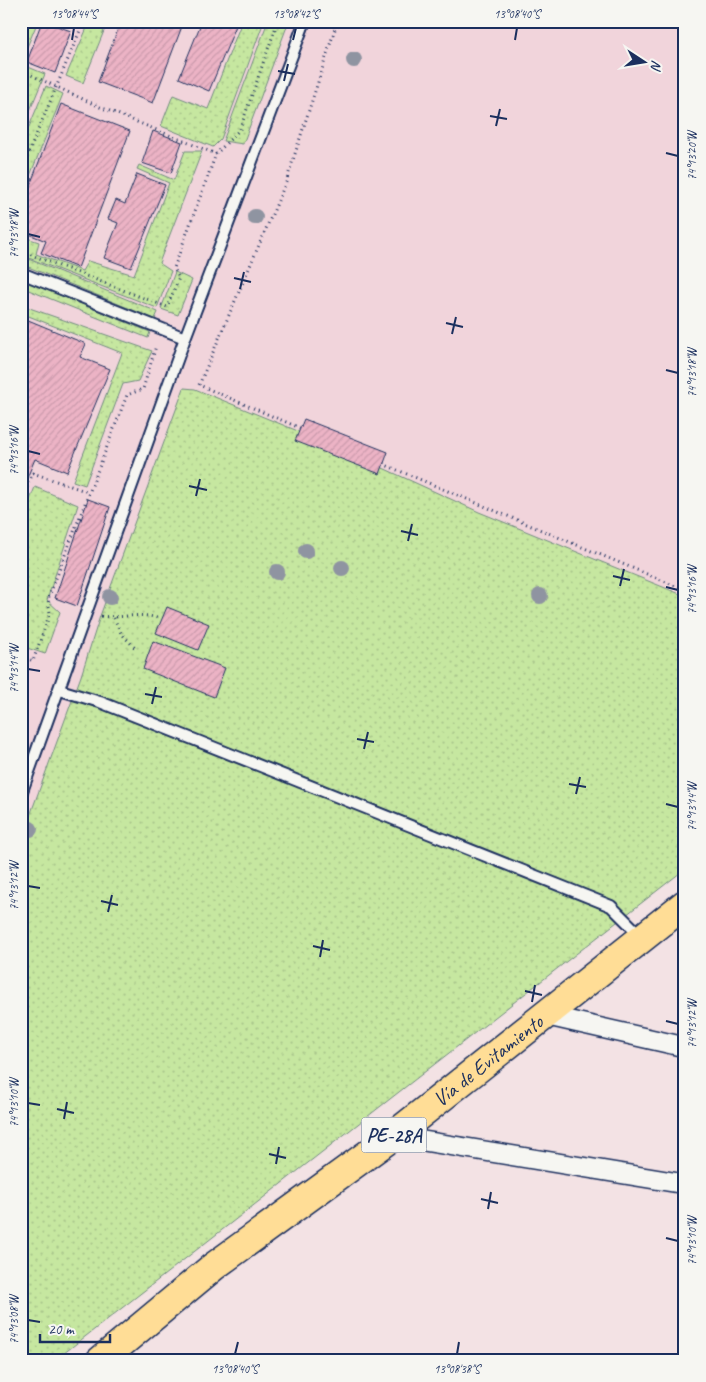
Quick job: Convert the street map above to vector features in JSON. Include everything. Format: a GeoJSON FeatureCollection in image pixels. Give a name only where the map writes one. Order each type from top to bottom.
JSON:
{"type":"FeatureCollection","features":[{"type":"Feature","properties":{"kind":"highway","name":"Vía de Evitamiento"},"geometry":{"type":"LineString","coordinates":[[100,1361],[213,1267],[393,1136],[685,904]]}},
{"type":"Feature","properties":{"kind":"street"},"geometry":{"type":"LineString","coordinates":[[544,1015],[685,1047]]}},
{"type":"Feature","properties":{"kind":"street"},"geometry":{"type":"LineString","coordinates":[[393,1136],[685,1184]]}},
{"type":"Feature","properties":{"kind":"lane"},"geometry":{"type":"LineString","coordinates":[[21,794],[60,690],[185,338],[305,21]]}},
{"type":"Feature","properties":{"kind":"lane"},"geometry":{"type":"LineString","coordinates":[[21,273],[185,338]]}},
{"type":"Feature","properties":{"kind":"lane"},"geometry":{"type":"LineString","coordinates":[[60,690],[100,702],[612,906],[642,937]]}},
{"type":"Feature","properties":{"kind":"path"},"geometry":{"type":"LineString","coordinates":[[21,170],[84,21]]}},
{"type":"Feature","properties":{"kind":"path"},"geometry":{"type":"LineString","coordinates":[[21,251],[167,307],[179,278],[174,268],[216,154],[240,129],[278,21]]}},
{"type":"Feature","properties":{"kind":"path"},"geometry":{"type":"LineString","coordinates":[[300,428],[199,385],[286,182],[335,29],[343,21]]}},
{"type":"Feature","properties":{"kind":"path"},"geometry":{"type":"LineString","coordinates":[[21,65],[29,74],[100,107],[216,154]]}},
{"type":"Feature","properties":{"kind":"path"},"geometry":{"type":"LineString","coordinates":[[21,656],[33,660],[50,613],[48,599],[88,492],[127,395],[143,388],[158,346]]}},
{"type":"Feature","properties":{"kind":"path"},"geometry":{"type":"LineString","coordinates":[[383,464],[685,590]]}},
{"type":"Feature","properties":{"kind":"path"},"geometry":{"type":"LineString","coordinates":[[21,501],[33,472],[88,492]]}},
{"type":"Feature","properties":{"kind":"path"},"geometry":{"type":"LineString","coordinates":[[86,613],[114,618],[150,616],[157,618]]}},
{"type":"Feature","properties":{"kind":"path"},"geometry":{"type":"LineString","coordinates":[[114,618],[121,633],[137,650]]}},
{"type":"Feature","properties":{"kind":"shaded area"},"geometry":{"type":"Polygon","coordinates":[[[21,21],[685,21],[685,868],[21,1361],[21,21]]]}},
{"type":"Feature","properties":{"kind":"green space"},"geometry":{"type":"Polygon","coordinates":[[[21,21],[38,21],[21,61],[21,21]]]}},
{"type":"Feature","properties":{"kind":"green space"},"geometry":{"type":"Polygon","coordinates":[[[90,21],[108,21],[83,83],[66,76],[90,21]]]}},
{"type":"Feature","properties":{"kind":"green space"},"geometry":{"type":"Polygon","coordinates":[[[242,21],[264,21],[221,139],[213,147],[161,126],[173,95],[208,109],[242,21]]]}},
{"type":"Feature","properties":{"kind":"green space"},"geometry":{"type":"Polygon","coordinates":[[[268,21],[289,21],[243,144],[223,141],[268,21]]]}},
{"type":"Feature","properties":{"kind":"green space"},"geometry":{"type":"Polygon","coordinates":[[[21,64],[45,74],[21,132],[21,64]]]}},
{"type":"Feature","properties":{"kind":"green space"},"geometry":{"type":"Polygon","coordinates":[[[46,86],[63,94],[21,198],[21,146],[46,86]]]}},
{"type":"Feature","properties":{"kind":"green space"},"geometry":{"type":"Polygon","coordinates":[[[185,151],[202,151],[159,263],[171,271],[157,308],[21,255],[21,236],[39,242],[36,254],[82,271],[88,261],[134,275],[169,183],[137,169],[139,165],[174,180],[185,151]]]}},
{"type":"Feature","properties":{"kind":"green space"},"geometry":{"type":"Polygon","coordinates":[[[21,256],[158,312],[155,319],[21,264],[21,256]]]}},
{"type":"Feature","properties":{"kind":"green space"},"geometry":{"type":"Polygon","coordinates":[[[175,272],[192,280],[178,315],[161,309],[175,272]]]}},
{"type":"Feature","properties":{"kind":"green space"},"geometry":{"type":"Polygon","coordinates":[[[21,279],[150,332],[148,338],[21,287],[21,279]]]}},
{"type":"Feature","properties":{"kind":"green space"},"geometry":{"type":"Polygon","coordinates":[[[21,305],[152,351],[138,381],[123,384],[85,485],[73,481],[122,353],[21,313],[21,305]]]}},
{"type":"Feature","properties":{"kind":"green space"},"geometry":{"type":"Polygon","coordinates":[[[184,388],[195,389],[337,447],[479,512],[685,596],[685,869],[54,1361],[21,1361],[21,840],[81,676],[100,616],[184,388]]]}},
{"type":"Feature","properties":{"kind":"green space"},"geometry":{"type":"Polygon","coordinates":[[[35,487],[78,505],[47,600],[60,612],[45,654],[21,646],[21,523],[35,487]]]}},
{"type":"Feature","properties":{"kind":"building"},"geometry":{"type":"Polygon","coordinates":[[[42,21],[71,31],[55,73],[27,62],[42,21]]]}},
{"type":"Feature","properties":{"kind":"building"},"geometry":{"type":"Polygon","coordinates":[[[121,21],[184,21],[153,103],[98,82],[121,21]]]}},
{"type":"Feature","properties":{"kind":"building"},"geometry":{"type":"Polygon","coordinates":[[[202,21],[238,21],[209,91],[179,78],[202,21]]]}},
{"type":"Feature","properties":{"kind":"building"},"geometry":{"type":"Polygon","coordinates":[[[61,104],[130,131],[78,268],[41,253],[46,241],[21,231],[21,209],[61,104]]]}},
{"type":"Feature","properties":{"kind":"building"},"geometry":{"type":"Polygon","coordinates":[[[153,131],[182,142],[171,173],[142,163],[153,131]]]}},
{"type":"Feature","properties":{"kind":"building"},"geometry":{"type":"Polygon","coordinates":[[[137,174],[165,185],[131,268],[104,258],[118,223],[108,219],[116,200],[125,204],[137,174]]]}},
{"type":"Feature","properties":{"kind":"building"},"geometry":{"type":"Polygon","coordinates":[[[21,317],[86,344],[80,357],[110,369],[67,472],[35,459],[21,492],[21,317]]]}},
{"type":"Feature","properties":{"kind":"building"},"geometry":{"type":"Polygon","coordinates":[[[304,419],[388,452],[380,474],[295,441],[304,419]]]}},
{"type":"Feature","properties":{"kind":"building"},"geometry":{"type":"Polygon","coordinates":[[[88,499],[110,507],[77,606],[55,598],[88,499]]]}},
{"type":"Feature","properties":{"kind":"building"},"geometry":{"type":"Polygon","coordinates":[[[167,607],[209,624],[198,650],[156,633],[167,607]]]}},
{"type":"Feature","properties":{"kind":"building"},"geometry":{"type":"Polygon","coordinates":[[[153,641],[225,668],[214,697],[143,669],[153,641]]]}}]}
